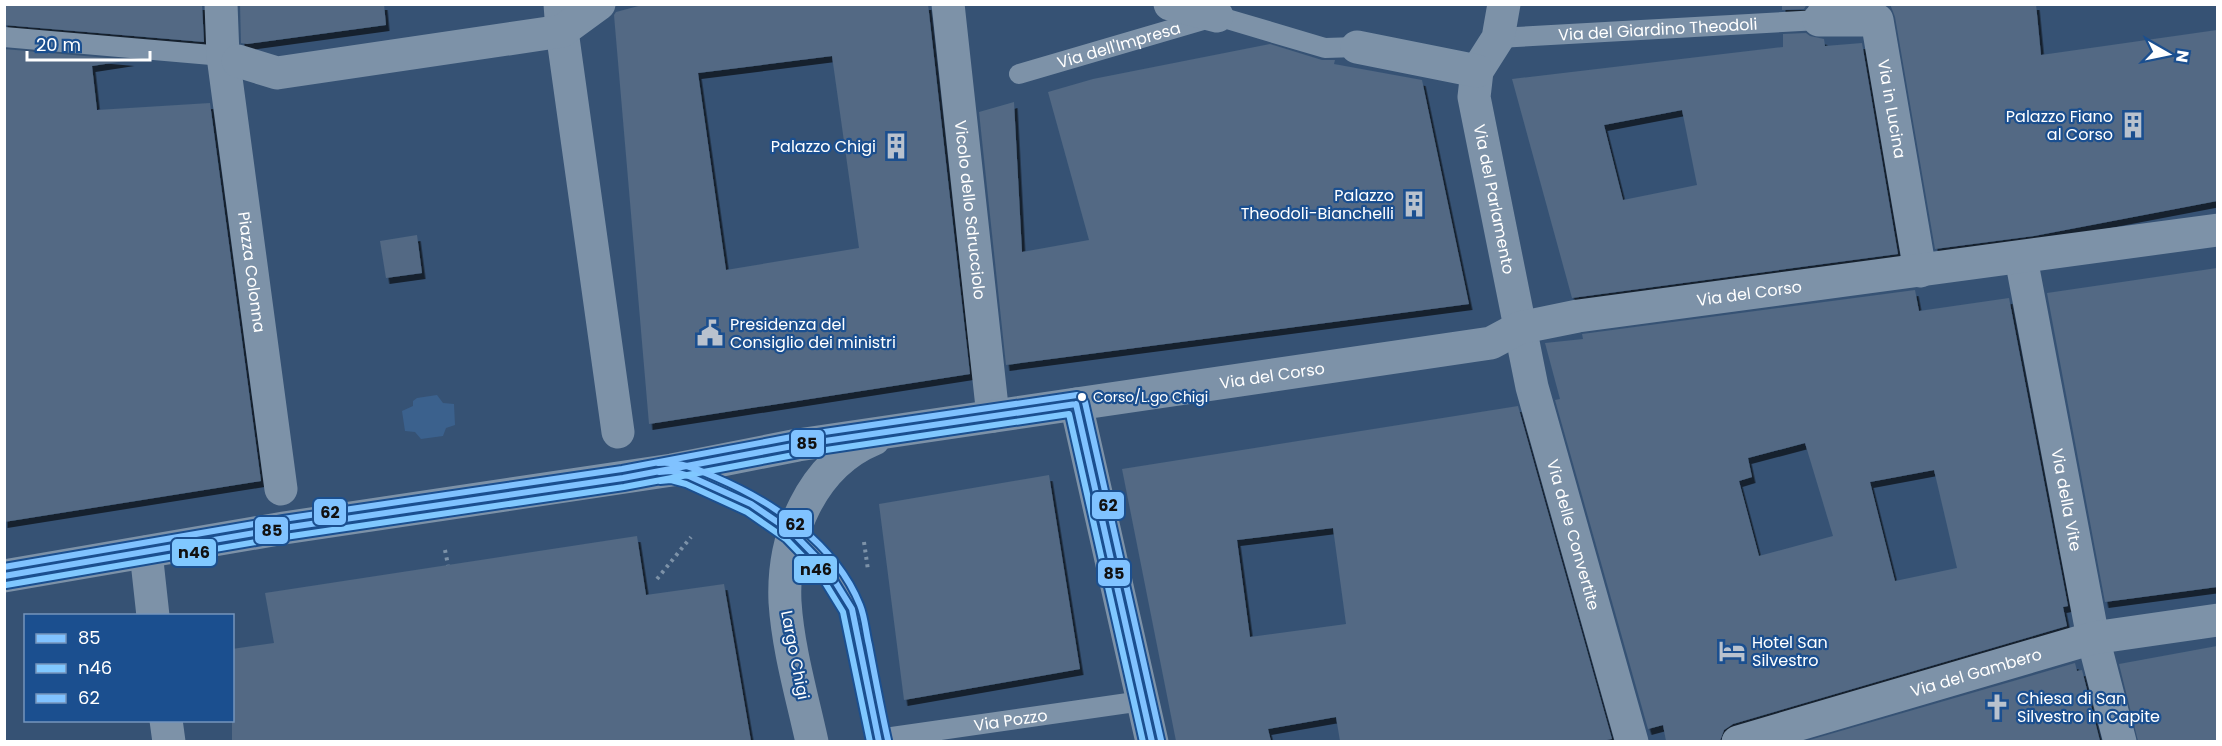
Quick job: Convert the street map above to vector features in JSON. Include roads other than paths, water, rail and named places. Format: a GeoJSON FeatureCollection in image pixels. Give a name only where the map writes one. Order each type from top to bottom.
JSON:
{"type":"FeatureCollection","features":[{"type":"Feature","properties":{"kind":"street","name":"Piazza Colonna"},"geometry":{"type":"LineString","coordinates":[[221,4],[231,58],[281,489]]}},
{"type":"Feature","properties":{"kind":"street"},"geometry":{"type":"LineString","coordinates":[[231,58],[277,74],[561,18],[599,4]]}},
{"type":"Feature","properties":{"kind":"street","name":"Vicolo dello Sdrucciolo"},"geometry":{"type":"LineString","coordinates":[[948,4],[993,416]]}},
{"type":"Feature","properties":{"kind":"street","name":"Via dell'Impresa"},"geometry":{"type":"LineString","coordinates":[[1170,4],[1217,16]]}},
{"type":"Feature","properties":{"kind":"street"},"geometry":{"type":"LineString","coordinates":[[1357,47],[1477,70],[1498,38],[1504,4]]}},
{"type":"Feature","properties":{"kind":"street","name":"Via in Lucina"},"geometry":{"type":"LineString","coordinates":[[1818,12],[1877,20],[1920,271]]}},
{"type":"Feature","properties":{"kind":"street"},"geometry":{"type":"LineString","coordinates":[[561,18],[618,432]]}},
{"type":"Feature","properties":{"kind":"street","name":"Via del Parlamento"},"geometry":{"type":"LineString","coordinates":[[1477,70],[1474,97],[1515,294],[1519,328]]}},
{"type":"Feature","properties":{"kind":"street","name":"Via del Corso"},"geometry":{"type":"LineString","coordinates":[[4,576],[295,526],[672,470],[798,445],[1491,343],[1519,328],[1578,316],[2217,230]]}},
{"type":"Feature","properties":{"kind":"street","name":"Via della Vite"},"geometry":{"type":"LineString","coordinates":[[2021,258],[2093,638],[2120,741]]}},
{"type":"Feature","properties":{"kind":"street","name":"Via delle Convertite"},"geometry":{"type":"LineString","coordinates":[[1519,328],[1532,387],[1632,741]]}},
{"type":"Feature","properties":{"kind":"street"},"geometry":{"type":"LineString","coordinates":[[1076,404],[1152,741]]}},
{"type":"Feature","properties":{"kind":"street","name":"Largo Chigi"},"geometry":{"type":"LineString","coordinates":[[812,741],[790,638],[785,603],[787,565],[794,533],[810,496],[833,465],[863,443],[889,432]]}},
{"type":"Feature","properties":{"kind":"street"},"geometry":{"type":"LineString","coordinates":[[146,552],[153,614]]}},
{"type":"Feature","properties":{"kind":"street","name":"Via del Gambero"},"geometry":{"type":"LineString","coordinates":[[1738,741],[2093,638],[2217,620]]}},
{"type":"Feature","properties":{"kind":"street"},"geometry":{"type":"LineString","coordinates":[[166,722],[169,741]]}},
{"type":"Feature","properties":{"kind":"lane","name":"Via del Giardino Theodoli"},"geometry":{"type":"LineString","coordinates":[[1498,38],[1818,12]]}},
{"type":"Feature","properties":{"kind":"lane","name":"Via dell'Impresa"},"geometry":{"type":"LineString","coordinates":[[1019,74],[1217,16],[1325,48],[1357,47]]}},
{"type":"Feature","properties":{"kind":"lane"},"geometry":{"type":"LineString","coordinates":[[4,37],[231,58]]}},
{"type":"Feature","properties":{"kind":"lane"},"geometry":{"type":"LineString","coordinates":[[672,470],[743,498],[794,533],[826,565],[846,594],[852,609],[878,740]]}},
{"type":"Feature","properties":{"kind":"lane","name":"Via Pozzo"},"geometry":{"type":"LineString","coordinates":[[878,740],[1143,701]]}},
{"type":"Feature","properties":{"kind":"water"},"geometry":{"type":"Polygon","coordinates":[[[437,395],[443,403],[454,404],[455,425],[446,428],[443,436],[421,439],[415,432],[405,431],[402,411],[413,406],[413,401],[417,398],[437,395]]]}},
{"type":"Feature","properties":{"kind":"place","name":"Palazzo Fiano al Corso"},"geometry":{"type":"Point","coordinates":[2133,125]}},
{"type":"Feature","properties":{"kind":"place","name":"Palazzo Chigi"},"geometry":{"type":"Point","coordinates":[896,146]}},
{"type":"Feature","properties":{"kind":"place","name":"Palazzo Theodoli-Bianchelli"},"geometry":{"type":"Point","coordinates":[1414,204]}},
{"type":"Feature","properties":{"kind":"place","name":"Presidenza del Consiglio dei ministri"},"geometry":{"type":"Point","coordinates":[710,333]}},
{"type":"Feature","properties":{"kind":"place","name":"Corso/L.go Chigi"},"geometry":{"type":"Point","coordinates":[1082,397]}},
{"type":"Feature","properties":{"kind":"place","name":"Hotel San Silvestro"},"geometry":{"type":"Point","coordinates":[1732,651]}},
{"type":"Feature","properties":{"kind":"place","name":"Chiesa di San Silvestro in Capite"},"geometry":{"type":"Point","coordinates":[1997,707]}}]}
